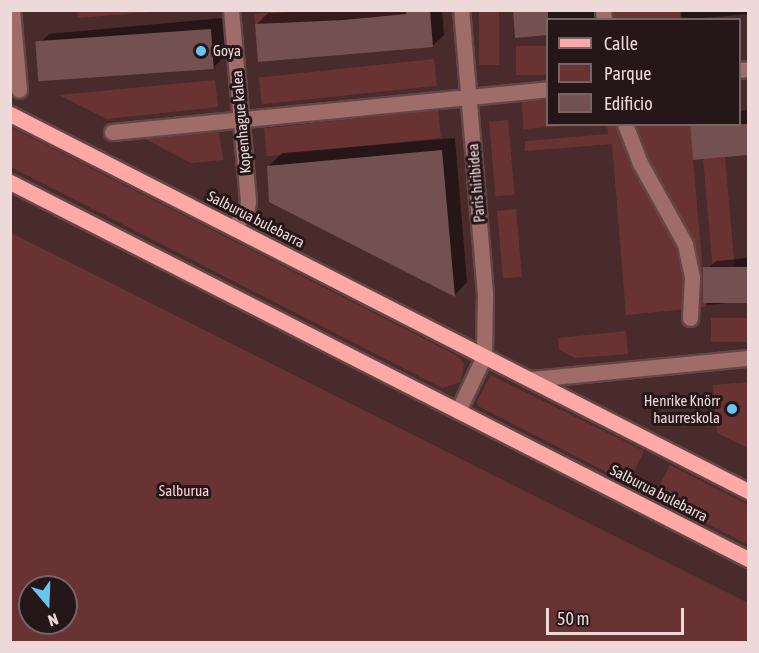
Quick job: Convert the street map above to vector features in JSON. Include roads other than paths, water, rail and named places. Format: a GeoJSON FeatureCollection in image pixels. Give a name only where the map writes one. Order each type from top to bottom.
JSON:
{"type":"FeatureCollection","features":[{"type":"Feature","properties":{"kind":"main road","name":"Salburua bulebarra"},"geometry":{"type":"LineString","coordinates":[[10,114],[748,491]]}},
{"type":"Feature","properties":{"kind":"main road","name":"Salburua bulebarra"},"geometry":{"type":"LineString","coordinates":[[10,183],[748,559]]}},
{"type":"Feature","properties":{"kind":"street"},"geometry":{"type":"LineString","coordinates":[[12,10],[19,90]]}},
{"type":"Feature","properties":{"kind":"street","name":"Kopenhague kalea"},"geometry":{"type":"LineString","coordinates":[[231,10],[248,201],[246,213],[232,227]]}},
{"type":"Feature","properties":{"kind":"street","name":"Paris hiribidea"},"geometry":{"type":"LineString","coordinates":[[460,10],[485,294],[484,356]]}},
{"type":"Feature","properties":{"kind":"street"},"geometry":{"type":"LineString","coordinates":[[112,132],[546,89]]}},
{"type":"Feature","properties":{"kind":"street"},"geometry":{"type":"LineString","coordinates":[[626,126],[640,163],[685,244],[692,277],[690,318]]}},
{"type":"Feature","properties":{"kind":"street"},"geometry":{"type":"LineString","coordinates":[[458,411],[484,356]]}},
{"type":"Feature","properties":{"kind":"street"},"geometry":{"type":"LineString","coordinates":[[532,379],[748,358]]}},
{"type":"Feature","properties":{"kind":"place","name":"Goya"},"geometry":{"type":"Point","coordinates":[201,51]}},
{"type":"Feature","properties":{"kind":"place","name":"Henrike Knörr haurreskola"},"geometry":{"type":"Point","coordinates":[732,409]}},
{"type":"Feature","properties":{"kind":"park label","name":"Salburua"},"geometry":{"type":"Point","coordinates":[184,491]}}]}
